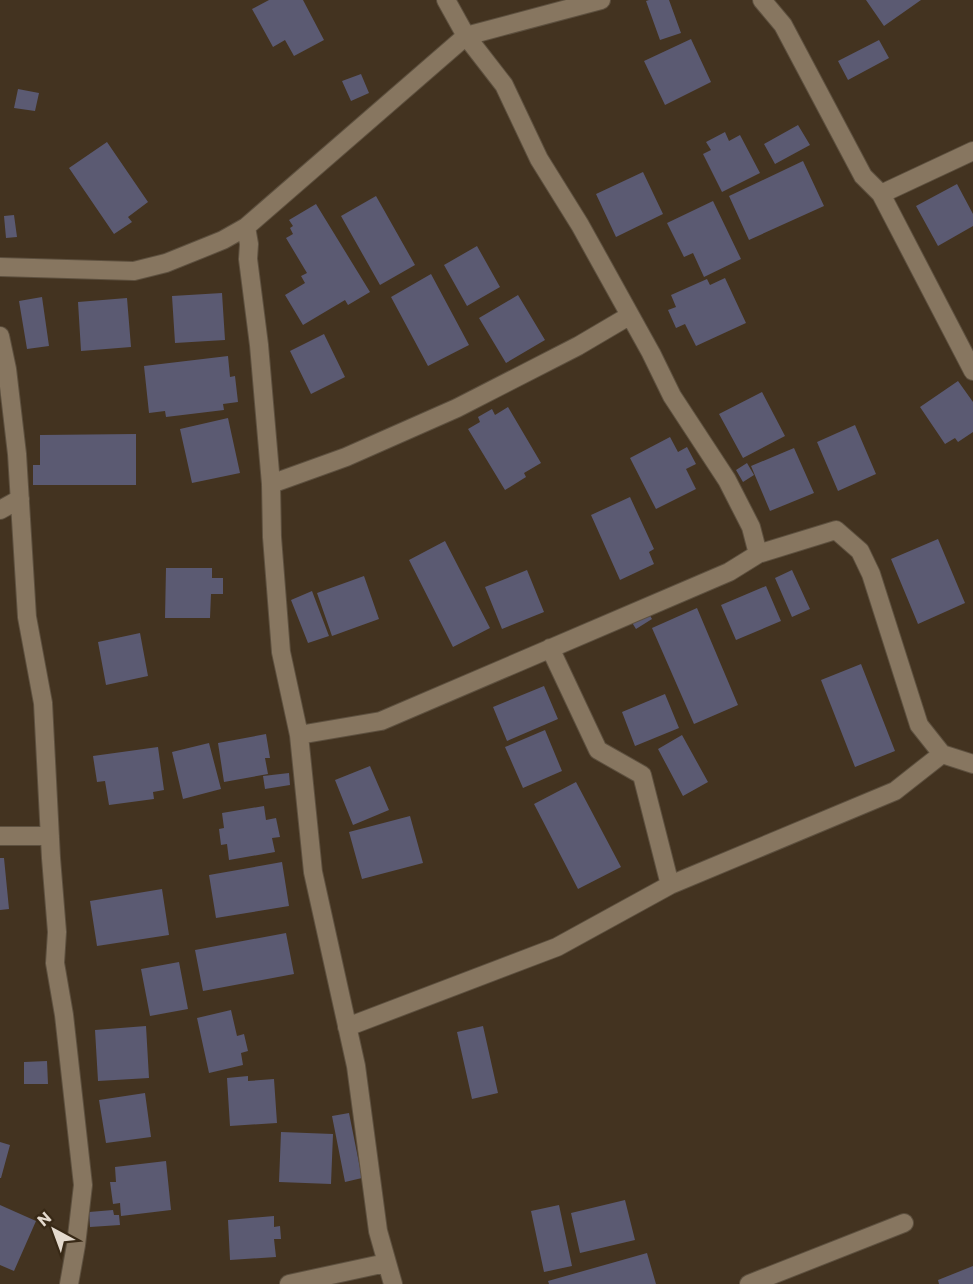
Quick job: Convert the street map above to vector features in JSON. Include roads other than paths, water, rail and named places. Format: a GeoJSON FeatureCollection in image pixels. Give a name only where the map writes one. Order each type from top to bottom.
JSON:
{"type":"FeatureCollection","features":[{"type":"Feature","properties":{"kind":"street"},"geometry":{"type":"LineString","coordinates":[[446,0],[466,36],[504,85],[539,159],[580,225],[651,353],[672,396],[727,480],[751,527],[758,554]]}},
{"type":"Feature","properties":{"kind":"street"},"geometry":{"type":"LineString","coordinates":[[0,267],[134,271],[166,262],[223,240],[246,227],[466,36],[601,0]]}},
{"type":"Feature","properties":{"kind":"street"},"geometry":{"type":"LineString","coordinates":[[762,0],[783,26],[863,176],[881,194],[973,371]]}},
{"type":"Feature","properties":{"kind":"street"},"geometry":{"type":"LineString","coordinates":[[881,194],[973,151]]}},
{"type":"Feature","properties":{"kind":"street"},"geometry":{"type":"LineString","coordinates":[[246,227],[271,483],[272,537],[281,651],[298,735],[313,872],[356,1066],[378,1231],[393,1284]]}},
{"type":"Feature","properties":{"kind":"street"},"geometry":{"type":"LineString","coordinates":[[271,483],[346,457],[457,408],[578,346],[629,316]]}},
{"type":"Feature","properties":{"kind":"street"},"geometry":{"type":"LineString","coordinates":[[0,336],[7,369],[17,454],[27,617],[43,703],[57,932],[55,963],[64,1015],[83,1185],[69,1284]]}},
{"type":"Feature","properties":{"kind":"street"},"geometry":{"type":"LineString","coordinates":[[0,510],[20,499]]}},
{"type":"Feature","properties":{"kind":"street"},"geometry":{"type":"LineString","coordinates":[[298,735],[381,721],[729,572],[758,554],[836,530],[860,551],[870,573],[919,726],[942,754],[973,764]]}},
{"type":"Feature","properties":{"kind":"street"},"geometry":{"type":"LineString","coordinates":[[550,648],[598,750],[642,775],[670,885]]}},
{"type":"Feature","properties":{"kind":"street"},"geometry":{"type":"LineString","coordinates":[[347,1027],[557,947],[670,885],[895,791],[942,754]]}},
{"type":"Feature","properties":{"kind":"street"},"geometry":{"type":"LineString","coordinates":[[0,836],[50,836]]}},
{"type":"Feature","properties":{"kind":"street"},"geometry":{"type":"LineString","coordinates":[[748,1284],[904,1223]]}},
{"type":"Feature","properties":{"kind":"street"},"geometry":{"type":"LineString","coordinates":[[289,1284],[387,1263]]}}]}
